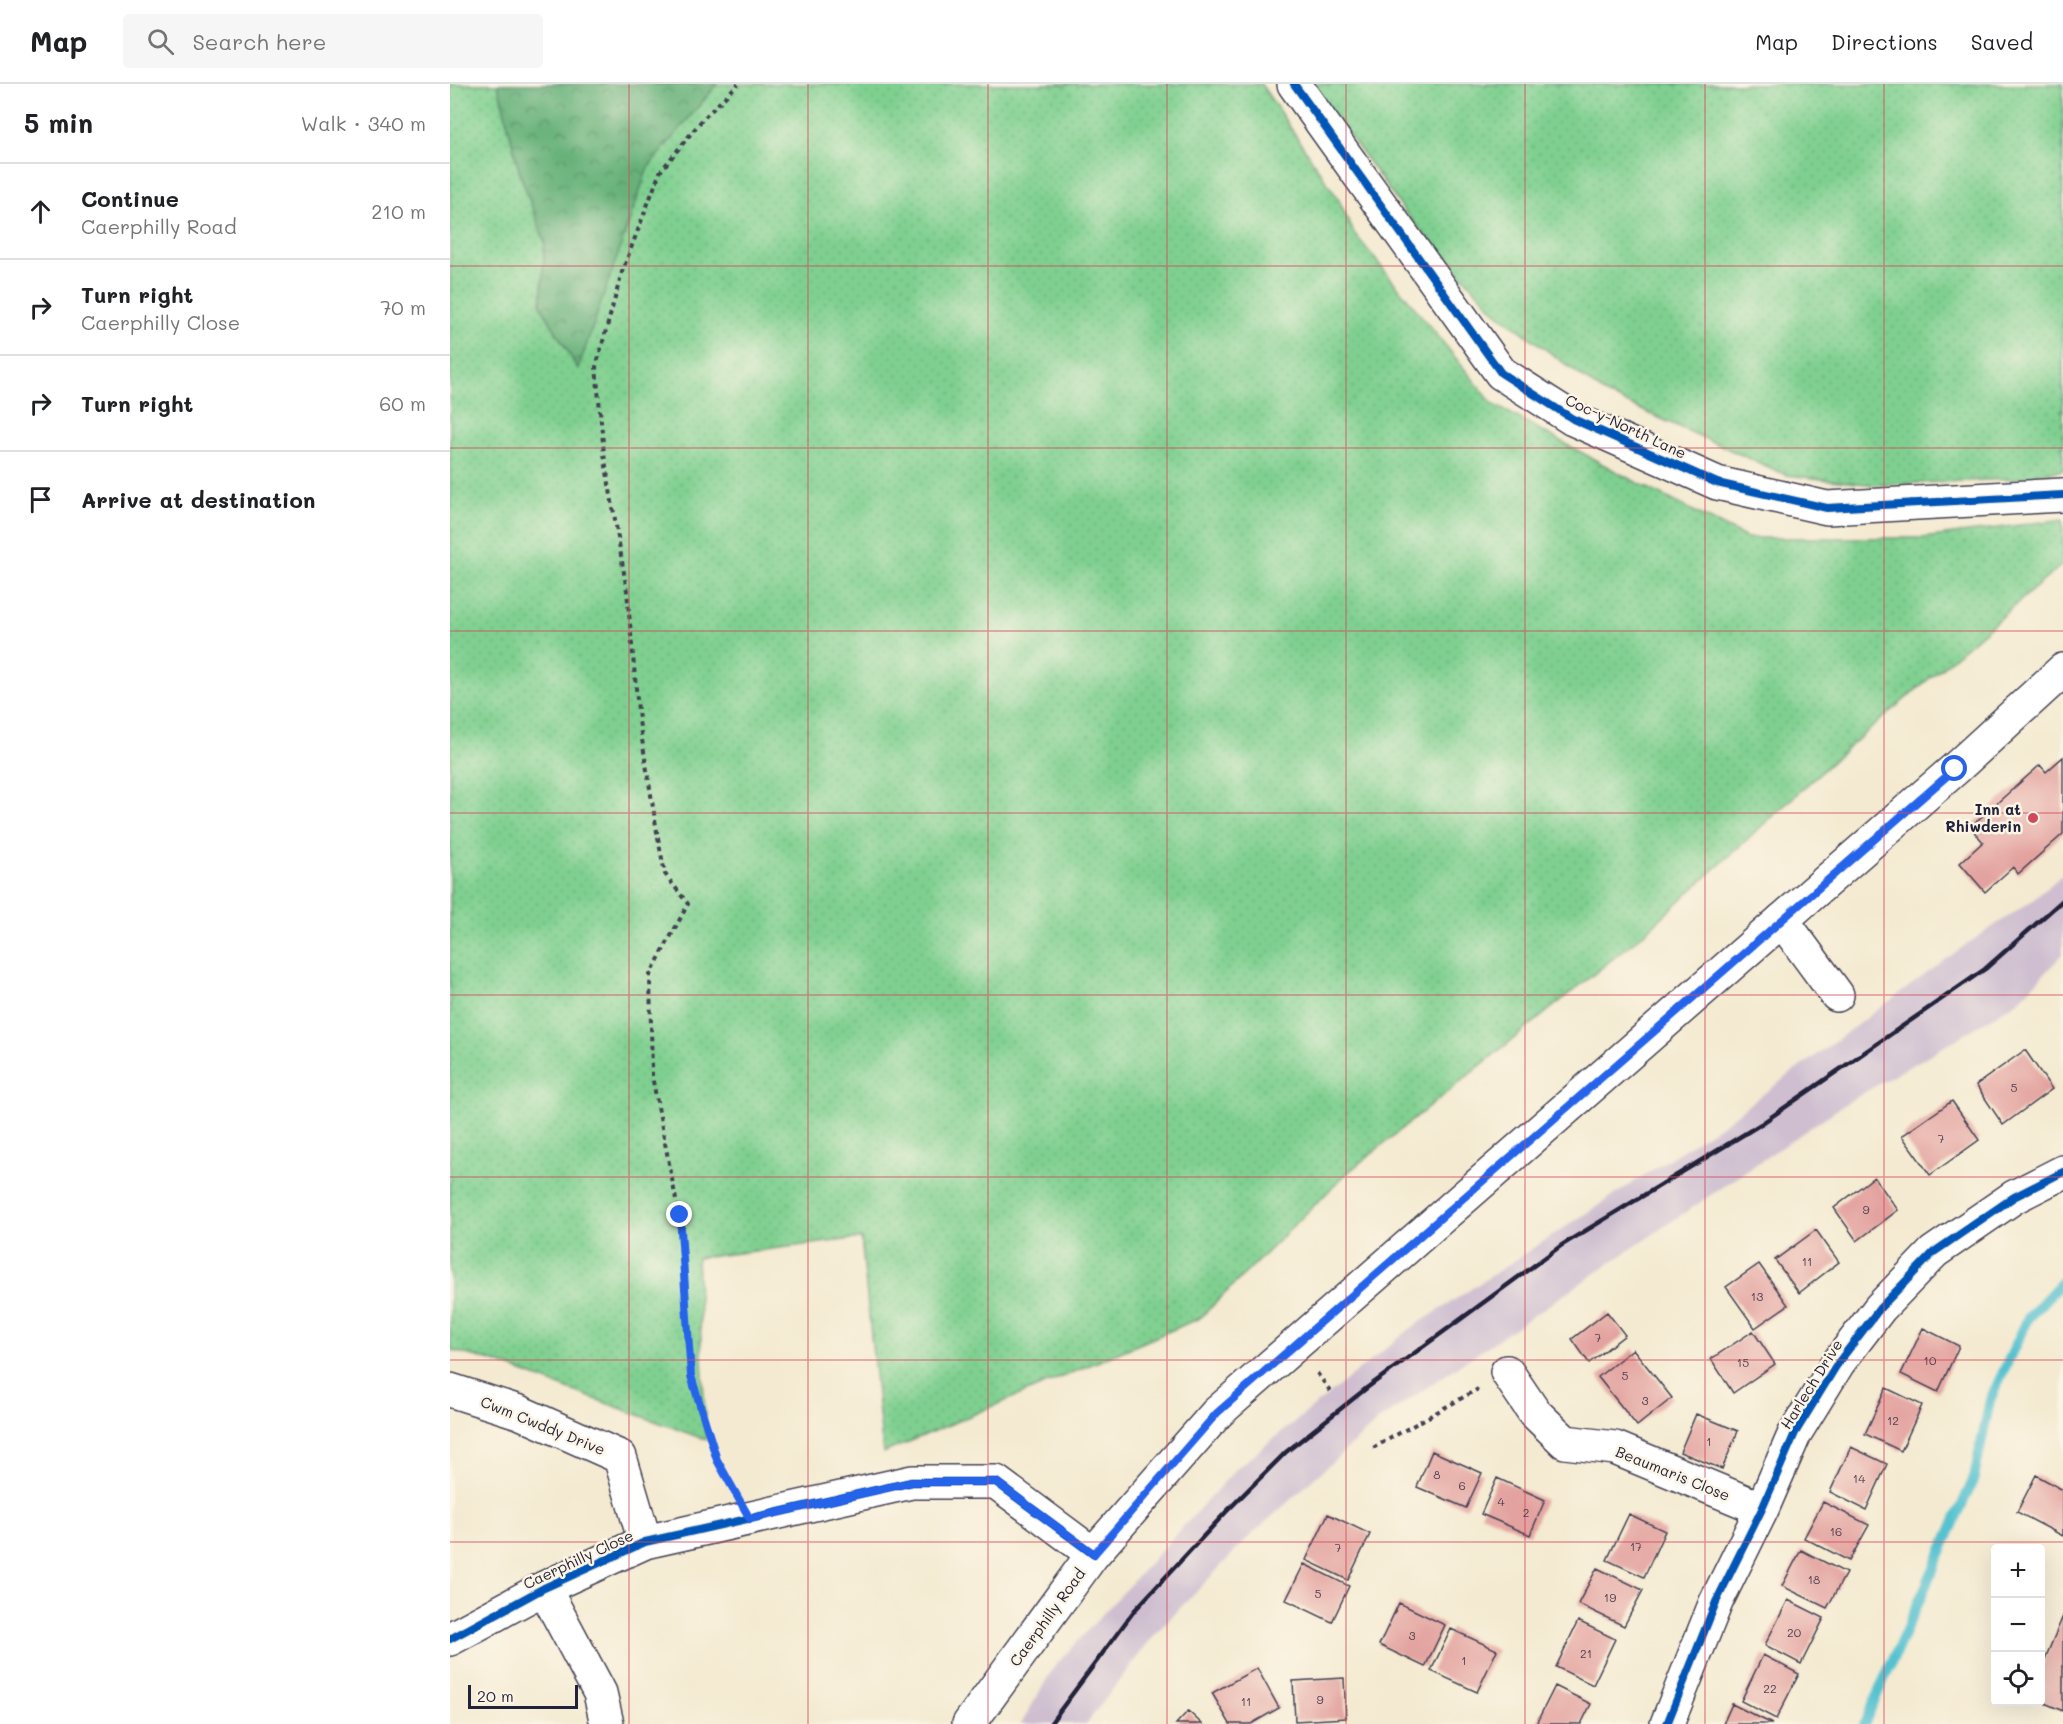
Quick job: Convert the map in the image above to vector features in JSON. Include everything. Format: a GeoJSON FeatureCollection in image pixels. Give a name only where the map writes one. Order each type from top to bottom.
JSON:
{"type":"FeatureCollection","features":[{"type":"Feature","properties":{"kind":"street","name":"Coc-y-North Lane"},"geometry":{"type":"LineString","coordinates":[[1294,84],[1501,373],[1573,419],[1717,483],[1827,508],[2063,495]]}},
{"type":"Feature","properties":{"kind":"street","name":"Caerphilly Road"},"geometry":{"type":"LineString","coordinates":[[969,1724],[1094,1554],[1217,1413],[1946,776],[2063,670]]}},
{"type":"Feature","properties":{"kind":"street"},"geometry":{"type":"LineString","coordinates":[[1782,920],[1837,995]]}},
{"type":"Feature","properties":{"kind":"street","name":"Harlech Drive"},"geometry":{"type":"LineString","coordinates":[[1667,1724],[1716,1602],[1762,1509],[1795,1433],[1838,1363],[1880,1308],[1934,1252],[2014,1197],[2063,1172]]}},
{"type":"Feature","properties":{"kind":"street","name":"Beaumaris Close"},"geometry":{"type":"LineString","coordinates":[[1507,1372],[1534,1412],[1565,1442],[1615,1448],[1762,1509]]}},
{"type":"Feature","properties":{"kind":"street","name":"Cwm Cwddy Drive"},"geometry":{"type":"LineString","coordinates":[[450,1390],[519,1412],[620,1457],[645,1542]]}},
{"type":"Feature","properties":{"kind":"street","name":"Caerphilly Close"},"geometry":{"type":"LineString","coordinates":[[450,1639],[544,1588],[645,1542],[912,1482],[996,1482],[1094,1554]]}},
{"type":"Feature","properties":{"kind":"street"},"geometry":{"type":"LineString","coordinates":[[544,1588],[600,1693],[607,1724]]}},
{"type":"Feature","properties":{"kind":"path"},"geometry":{"type":"LineString","coordinates":[[738,84],[702,120],[660,172],[622,272],[596,367],[604,454],[627,591],[639,721],[658,838],[665,874],[688,904],[650,975],[652,1076],[680,1215],[691,1376],[717,1460],[750,1519]]}},
{"type":"Feature","properties":{"kind":"path"},"geometry":{"type":"LineString","coordinates":[[1372,1448],[1507,1372]]}},
{"type":"Feature","properties":{"kind":"shaded area"},"geometry":{"type":"Polygon","coordinates":[[[2063,874],[2063,954],[2017,1002],[1848,1102],[1379,1420],[1249,1537],[1154,1635],[1086,1724],[1021,1724],[1054,1667],[1237,1468],[1410,1329],[1724,1123],[1967,944],[2033,900],[2063,874]]]}},
{"type":"Feature","properties":{"kind":"green space"},"geometry":{"type":"Polygon","coordinates":[[[450,84],[498,84],[520,174],[545,242],[541,306],[578,368],[648,167],[717,84],[1261,84],[1339,200],[1354,233],[1493,404],[1628,478],[1747,538],[1924,538],[2063,519],[2063,564],[1834,760],[1646,932],[1346,1174],[1200,1318],[883,1453],[861,1238],[697,1258],[706,1440],[492,1361],[450,1350],[450,84]]]}},
{"type":"Feature","properties":{"kind":"green space"},"geometry":{"type":"Polygon","coordinates":[[[498,84],[717,84],[648,167],[578,369],[541,306],[545,242],[520,174],[498,84]]]}},
{"type":"Feature","properties":{"kind":"green space"},"geometry":{"type":"Polygon","coordinates":[[[1312,84],[2063,84],[2063,470],[2011,479],[1875,485],[1786,475],[1604,393],[1496,312],[1410,219],[1312,84]]]}},
{"type":"Feature","properties":{"kind":"building"},"geometry":{"type":"Polygon","coordinates":[[[2063,757],[2063,834],[2018,874],[2013,867],[1985,892],[1960,863],[1983,842],[1970,827],[2040,765],[2046,772],[2063,757]]]}},
{"type":"Feature","properties":{"kind":"building"},"geometry":{"type":"Polygon","coordinates":[[[2025,1050],[2052,1089],[2003,1125],[1976,1085],[2025,1050]]]}},
{"type":"Feature","properties":{"kind":"building"},"geometry":{"type":"Polygon","coordinates":[[[1952,1101],[1979,1140],[1930,1175],[1902,1136],[1952,1101]]]}},
{"type":"Feature","properties":{"kind":"building"},"geometry":{"type":"Polygon","coordinates":[[[1874,1177],[1898,1210],[1857,1241],[1834,1208],[1874,1177]]]}},
{"type":"Feature","properties":{"kind":"building"},"geometry":{"type":"Polygon","coordinates":[[[1816,1230],[1839,1262],[1799,1293],[1775,1260],[1816,1230]]]}},
{"type":"Feature","properties":{"kind":"building"},"geometry":{"type":"Polygon","coordinates":[[[1759,1264],[1788,1305],[1755,1328],[1726,1287],[1759,1264]]]}},
{"type":"Feature","properties":{"kind":"building"},"geometry":{"type":"Polygon","coordinates":[[[1607,1312],[1625,1335],[1589,1363],[1572,1339],[1607,1312]]]}},
{"type":"Feature","properties":{"kind":"building"},"geometry":{"type":"Polygon","coordinates":[[[1923,1328],[1959,1346],[1938,1392],[1901,1374],[1923,1328]]]}},
{"type":"Feature","properties":{"kind":"building"},"geometry":{"type":"Polygon","coordinates":[[[1753,1331],[1775,1364],[1733,1393],[1711,1359],[1753,1331]]]}},
{"type":"Feature","properties":{"kind":"building"},"geometry":{"type":"Polygon","coordinates":[[[1633,1349],[1672,1398],[1637,1426],[1598,1377],[1633,1349]]]}},
{"type":"Feature","properties":{"kind":"building"},"geometry":{"type":"Polygon","coordinates":[[[1886,1388],[1922,1405],[1901,1451],[1865,1434],[1886,1388]]]}},
{"type":"Feature","properties":{"kind":"building"},"geometry":{"type":"Polygon","coordinates":[[[1696,1414],[1738,1431],[1722,1469],[1680,1452],[1696,1414]]]}},
{"type":"Feature","properties":{"kind":"building"},"geometry":{"type":"Polygon","coordinates":[[[1851,1447],[1887,1464],[1866,1510],[1830,1492],[1851,1447]]]}},
{"type":"Feature","properties":{"kind":"building"},"geometry":{"type":"Polygon","coordinates":[[[1432,1451],[1482,1473],[1466,1508],[1417,1487],[1432,1451]]]}},
{"type":"Feature","properties":{"kind":"building"},"geometry":{"type":"Polygon","coordinates":[[[2036,1475],[2063,1490],[2063,1536],[2017,1512],[2036,1475]]]}},
{"type":"Feature","properties":{"kind":"building"},"geometry":{"type":"Polygon","coordinates":[[[1497,1478],[1545,1500],[1530,1535],[1481,1514],[1497,1478]]]}},
{"type":"Feature","properties":{"kind":"building"},"geometry":{"type":"Polygon","coordinates":[[[1823,1502],[1869,1525],[1849,1561],[1804,1538],[1823,1502]]]}},
{"type":"Feature","properties":{"kind":"building"},"geometry":{"type":"Polygon","coordinates":[[[1328,1514],[1370,1534],[1348,1580],[1306,1560],[1328,1514]]]}},
{"type":"Feature","properties":{"kind":"building"},"geometry":{"type":"Polygon","coordinates":[[[1629,1514],[1665,1531],[1644,1577],[1607,1560],[1629,1514]]]}},
{"type":"Feature","properties":{"kind":"building"},"geometry":{"type":"Polygon","coordinates":[[[1801,1550],[1846,1573],[1827,1608],[1782,1586],[1801,1550]]]}},
{"type":"Feature","properties":{"kind":"building"},"geometry":{"type":"Polygon","coordinates":[[[1304,1564],[1349,1586],[1332,1622],[1286,1600],[1304,1564]]]}},
{"type":"Feature","properties":{"kind":"building"},"geometry":{"type":"Polygon","coordinates":[[[1597,1568],[1643,1590],[1624,1626],[1578,1604],[1597,1568]]]}},
{"type":"Feature","properties":{"kind":"building"},"geometry":{"type":"Polygon","coordinates":[[[1788,1600],[1824,1618],[1801,1664],[1765,1645],[1788,1600]]]}},
{"type":"Feature","properties":{"kind":"building"},"geometry":{"type":"Polygon","coordinates":[[[1399,1603],[1445,1625],[1425,1667],[1379,1645],[1399,1603]]]}},
{"type":"Feature","properties":{"kind":"building"},"geometry":{"type":"Polygon","coordinates":[[[2063,1616],[2063,1711],[2045,1703],[2045,1659],[2063,1616]]]}},
{"type":"Feature","properties":{"kind":"building"},"geometry":{"type":"Polygon","coordinates":[[[1578,1621],[1615,1639],[1593,1685],[1556,1667],[1578,1621]]]}},
{"type":"Feature","properties":{"kind":"building"},"geometry":{"type":"Polygon","coordinates":[[[1451,1629],[1497,1650],[1477,1692],[1431,1671],[1451,1629]]]}},
{"type":"Feature","properties":{"kind":"building"},"geometry":{"type":"Polygon","coordinates":[[[1763,1655],[1799,1674],[1776,1719],[1741,1701],[1763,1655]]]}},
{"type":"Feature","properties":{"kind":"building"},"geometry":{"type":"Polygon","coordinates":[[[1257,1668],[1279,1708],[1251,1724],[1230,1724],[1212,1693],[1257,1668]]]}},
{"type":"Feature","properties":{"kind":"building"},"geometry":{"type":"Polygon","coordinates":[[[1344,1678],[1346,1718],[1295,1721],[1293,1681],[1344,1678]]]}},
{"type":"Feature","properties":{"kind":"building"},"geometry":{"type":"Polygon","coordinates":[[[1555,1686],[1591,1704],[1581,1724],[1536,1724],[1555,1686]]]}},
{"type":"Feature","properties":{"kind":"building"},"geometry":{"type":"Polygon","coordinates":[[[1732,1704],[1772,1724],[1723,1724],[1732,1704]]]}},
{"type":"Feature","properties":{"kind":"building"},"geometry":{"type":"Polygon","coordinates":[[[1188,1711],[1202,1724],[1176,1724],[1188,1711]]]}},
{"type":"Feature","properties":{"kind":"waterway"},"geometry":{"type":"LineString","coordinates":[[1864,1724],[1974,1478],[1990,1400],[2028,1318],[2063,1281]]}},
{"type":"Feature","properties":{"kind":"railway"},"geometry":{"type":"LineString","coordinates":[[1050,1724],[1134,1611],[1226,1512],[1286,1452],[1368,1387],[1562,1245],[1761,1124],[1985,969],[2063,900]]}},
{"type":"Feature","properties":{"kind":"cycle path"},"geometry":{"type":"LineString","coordinates":[[1294,84],[1501,373],[1573,419],[1717,483],[1827,508],[2063,495]]}},
{"type":"Feature","properties":{"kind":"cycle path"},"geometry":{"type":"LineString","coordinates":[[1667,1724],[1716,1602],[1762,1509],[1795,1433],[1838,1363],[1880,1308],[1934,1252],[2014,1197],[2063,1172]]}},
{"type":"Feature","properties":{"kind":"cycle path"},"geometry":{"type":"LineString","coordinates":[[450,1639],[544,1588],[645,1542],[912,1482],[996,1482],[1093,1554]]}},
{"type":"Feature","properties":{"kind":"place","name":"Inn at Rhiwderin"},"geometry":{"type":"Point","coordinates":[2033,818]}},
{"type":"Feature","properties":{"kind":"route"},"geometry":{"type":"LineString","coordinates":[[680,1215],[691,1376],[717,1460],[750,1519],[912,1482],[996,1482],[1094,1554],[1217,1413],[1955,769]]}}]}
